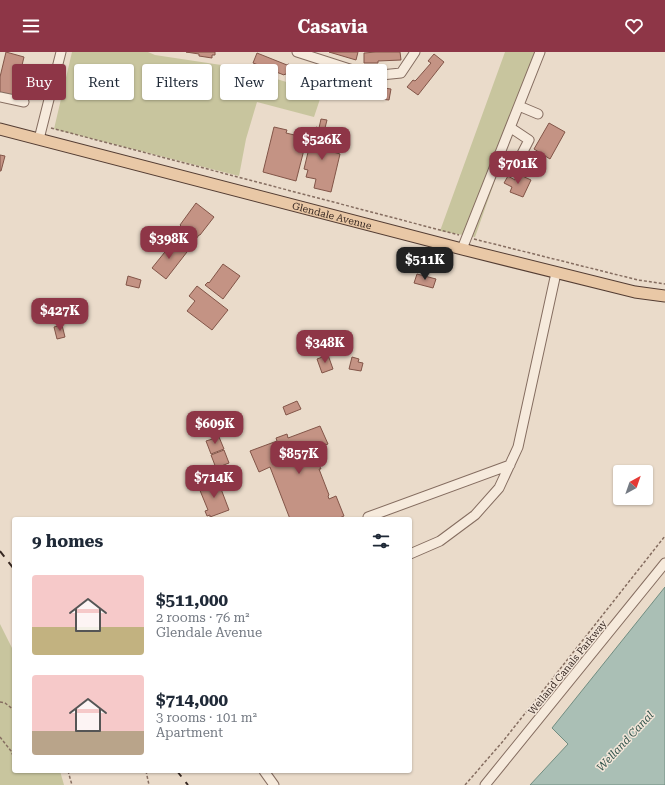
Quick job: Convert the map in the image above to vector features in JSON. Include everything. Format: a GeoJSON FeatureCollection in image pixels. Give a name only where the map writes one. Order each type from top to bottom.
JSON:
{"type":"FeatureCollection","features":[{"type":"Feature","properties":{"kind":"main road","name":"Glendale Avenue"},"geometry":{"type":"LineString","coordinates":[[0,129],[462,250],[635,292],[665,296]]}},
{"type":"Feature","properties":{"kind":"street"},"geometry":{"type":"LineString","coordinates":[[39,139],[61,52]]}},
{"type":"Feature","properties":{"kind":"street"},"geometry":{"type":"LineString","coordinates":[[297,52],[356,71],[381,76],[401,73],[415,52]]}},
{"type":"Feature","properties":{"kind":"street"},"geometry":{"type":"LineString","coordinates":[[462,250],[540,52]]}},
{"type":"Feature","properties":{"kind":"street"},"geometry":{"type":"LineString","coordinates":[[0,97],[24,102]]}},
{"type":"Feature","properties":{"kind":"street"},"geometry":{"type":"LineString","coordinates":[[519,106],[538,114]]}},
{"type":"Feature","properties":{"kind":"street"},"geometry":{"type":"LineString","coordinates":[[497,163],[513,171],[529,140],[511,128]]}},
{"type":"Feature","properties":{"kind":"street"},"geometry":{"type":"LineString","coordinates":[[412,553],[440,541],[475,515],[499,488],[518,447],[556,273]]}},
{"type":"Feature","properties":{"kind":"street"},"geometry":{"type":"LineString","coordinates":[[368,517],[387,515],[510,465]]}},
{"type":"Feature","properties":{"kind":"street","name":"Welland Canals Parkway"},"geometry":{"type":"LineString","coordinates":[[486,785],[665,563]]}},
{"type":"Feature","properties":{"kind":"street"},"geometry":{"type":"LineString","coordinates":[[265,773],[274,785]]}},
{"type":"Feature","properties":{"kind":"path"},"geometry":{"type":"LineString","coordinates":[[42,126],[467,237],[638,280],[665,284]]}},
{"type":"Feature","properties":{"kind":"path"},"geometry":{"type":"LineString","coordinates":[[465,785],[504,740],[665,536]]}},
{"type":"Feature","properties":{"kind":"path"},"geometry":{"type":"LineString","coordinates":[[0,702],[5,703],[12,708]]}},
{"type":"Feature","properties":{"kind":"path"},"geometry":{"type":"LineString","coordinates":[[0,738],[12,753]]}},
{"type":"Feature","properties":{"kind":"path"},"geometry":{"type":"LineString","coordinates":[[69,773],[72,785]]}},
{"type":"Feature","properties":{"kind":"path"},"geometry":{"type":"LineString","coordinates":[[146,773],[149,785]]}},
{"type":"Feature","properties":{"kind":"shaded area"},"geometry":{"type":"Polygon","coordinates":[[[72,52],[148,52],[155,55],[220,65],[220,100],[278,100],[278,79],[286,82],[286,100],[320,100],[314,117],[257,102],[246,139],[239,176],[54,129],[61,100],[66,100],[66,78],[72,52]]]}},
{"type":"Feature","properties":{"kind":"shaded area"},"geometry":{"type":"Polygon","coordinates":[[[505,52],[540,52],[475,237],[440,231],[505,52]]]}},
{"type":"Feature","properties":{"kind":"shaded area"},"geometry":{"type":"Polygon","coordinates":[[[0,624],[12,648],[12,773],[61,773],[64,785],[0,785],[0,624]]]}},
{"type":"Feature","properties":{"kind":"water","name":"Welland Canal"},"geometry":{"type":"Polygon","coordinates":[[[665,587],[665,785],[530,785],[568,744],[552,728],[665,587]]]}},
{"type":"Feature","properties":{"kind":"building"},"geometry":{"type":"Polygon","coordinates":[[[6,52],[24,57],[22,64],[12,64],[12,98],[0,95],[0,77],[6,52]]]}},
{"type":"Feature","properties":{"kind":"building"},"geometry":{"type":"Polygon","coordinates":[[[186,52],[215,52],[215,55],[212,55],[212,58],[186,52]]]}},
{"type":"Feature","properties":{"kind":"building"},"geometry":{"type":"Polygon","coordinates":[[[329,52],[358,52],[356,60],[329,52]]]}},
{"type":"Feature","properties":{"kind":"building"},"geometry":{"type":"Polygon","coordinates":[[[400,52],[401,60],[364,63],[364,53],[400,52]]]}},
{"type":"Feature","properties":{"kind":"building"},"geometry":{"type":"Polygon","coordinates":[[[257,53],[286,65],[286,74],[278,73],[278,64],[253,63],[257,53]]]}},
{"type":"Feature","properties":{"kind":"building"},"geometry":{"type":"Polygon","coordinates":[[[434,54],[444,62],[418,95],[407,87],[413,80],[415,81],[417,79],[431,63],[428,61],[434,54]]]}},
{"type":"Feature","properties":{"kind":"building"},"geometry":{"type":"Polygon","coordinates":[[[387,88],[391,89],[389,100],[387,100],[387,88]]]}},
{"type":"Feature","properties":{"kind":"building"},"geometry":{"type":"Polygon","coordinates":[[[321,119],[327,120],[322,140],[332,142],[330,151],[340,154],[331,192],[314,188],[316,179],[306,177],[308,170],[304,169],[310,144],[314,145],[315,141],[313,140],[316,127],[319,128],[321,119]]]}},
{"type":"Feature","properties":{"kind":"building"},"geometry":{"type":"Polygon","coordinates":[[[549,123],[565,132],[550,159],[534,149],[549,123]]]}},
{"type":"Feature","properties":{"kind":"building"},"geometry":{"type":"Polygon","coordinates":[[[274,127],[287,130],[286,133],[307,138],[296,181],[263,172],[274,127]]]}},
{"type":"Feature","properties":{"kind":"building"},"geometry":{"type":"Polygon","coordinates":[[[0,155],[5,156],[1,171],[0,171],[0,155]]]}},
{"type":"Feature","properties":{"kind":"building"},"geometry":{"type":"Polygon","coordinates":[[[518,174],[531,180],[523,197],[510,192],[512,187],[504,183],[508,176],[515,180],[518,174]]]}},
{"type":"Feature","properties":{"kind":"building"},"geometry":{"type":"Polygon","coordinates":[[[196,203],[214,217],[196,239],[182,229],[183,228],[180,225],[196,203]]]}},
{"type":"Feature","properties":{"kind":"building"},"geometry":{"type":"Polygon","coordinates":[[[173,242],[187,252],[166,279],[152,268],[173,242]]]}},
{"type":"Feature","properties":{"kind":"building"},"geometry":{"type":"Polygon","coordinates":[[[223,264],[240,276],[223,299],[205,285],[208,282],[209,283],[223,264]]]}},
{"type":"Feature","properties":{"kind":"building"},"geometry":{"type":"Polygon","coordinates":[[[417,274],[436,279],[433,288],[414,283],[417,274]]]}},
{"type":"Feature","properties":{"kind":"building"},"geometry":{"type":"Polygon","coordinates":[[[128,276],[141,280],[139,288],[126,285],[128,276]]]}},
{"type":"Feature","properties":{"kind":"building"},"geometry":{"type":"Polygon","coordinates":[[[197,286],[228,310],[212,330],[187,311],[195,301],[189,296],[197,286]]]}},
{"type":"Feature","properties":{"kind":"building"},"geometry":{"type":"Polygon","coordinates":[[[62,325],[65,337],[57,339],[54,327],[62,325]]]}},
{"type":"Feature","properties":{"kind":"building"},"geometry":{"type":"Polygon","coordinates":[[[328,355],[333,369],[322,373],[317,359],[328,355]]]}},
{"type":"Feature","properties":{"kind":"building"},"geometry":{"type":"Polygon","coordinates":[[[352,357],[359,359],[358,362],[363,363],[361,371],[349,369],[352,357]]]}},
{"type":"Feature","properties":{"kind":"building"},"geometry":{"type":"Polygon","coordinates":[[[297,401],[301,409],[286,415],[283,407],[297,401]]]}},
{"type":"Feature","properties":{"kind":"building"},"geometry":{"type":"Polygon","coordinates":[[[320,426],[328,444],[312,450],[321,469],[319,469],[329,495],[329,499],[336,496],[344,516],[289,517],[270,467],[259,472],[250,451],[277,441],[276,438],[287,434],[288,438],[320,426]]]}},
{"type":"Feature","properties":{"kind":"building"},"geometry":{"type":"Polygon","coordinates":[[[219,437],[224,449],[211,454],[206,441],[219,437]]]}},
{"type":"Feature","properties":{"kind":"building"},"geometry":{"type":"Polygon","coordinates":[[[224,450],[229,463],[216,468],[211,455],[224,450]]]}},
{"type":"Feature","properties":{"kind":"building"},"geometry":{"type":"Polygon","coordinates":[[[218,481],[229,510],[210,517],[210,515],[207,516],[205,511],[208,510],[199,488],[218,481]]]}},
{"type":"Feature","properties":{"kind":"railway"},"geometry":{"type":"LineString","coordinates":[[0,551],[12,566]]}},
{"type":"Feature","properties":{"kind":"railway"},"geometry":{"type":"LineString","coordinates":[[179,773],[188,785]]}}]}
